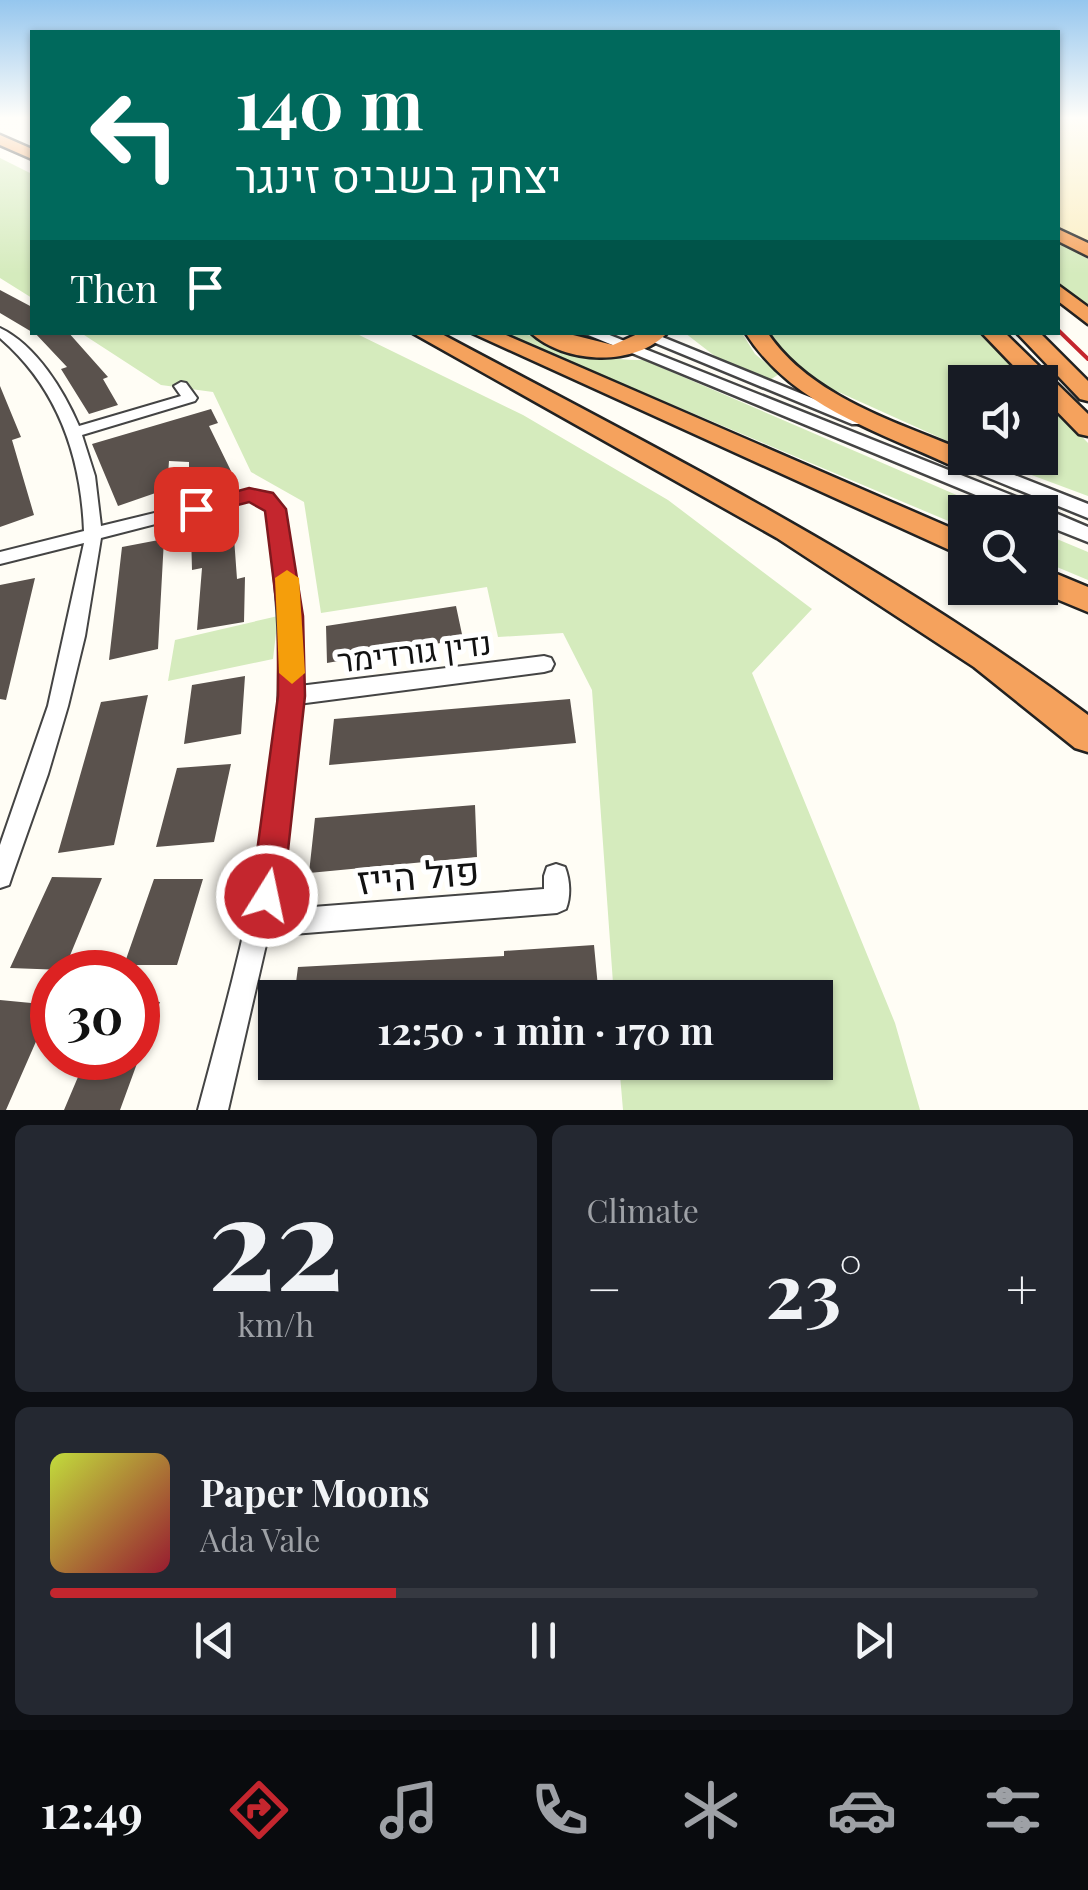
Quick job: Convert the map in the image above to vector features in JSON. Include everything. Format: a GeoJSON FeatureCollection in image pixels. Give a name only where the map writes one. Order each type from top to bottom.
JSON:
{"type":"FeatureCollection","features":[{"type":"Feature","properties":{"kind":"highway"},"geometry":{"type":"LineString","coordinates":[[1060,235],[1088,250]]}},
{"type":"Feature","properties":{"kind":"highway"},"geometry":{"type":"LineString","coordinates":[[1060,294],[1088,318]]}},
{"type":"Feature","properties":{"kind":"highway"},"geometry":{"type":"LineString","coordinates":[[427,335],[787,531],[986,657],[1088,736]]}},
{"type":"Feature","properties":{"kind":"highway"},"geometry":{"type":"LineString","coordinates":[[487,335],[948,538]]}},
{"type":"Feature","properties":{"kind":"highway"},"geometry":{"type":"LineString","coordinates":[[549,335],[602,353],[644,338]]}},
{"type":"Feature","properties":{"kind":"highway"},"geometry":{"type":"LineString","coordinates":[[758,335],[768,352],[800,379],[948,453]]}},
{"type":"Feature","properties":{"kind":"highway"},"geometry":{"type":"LineString","coordinates":[[994,335],[1088,428]]}},
{"type":"Feature","properties":{"kind":"highway"},"geometry":{"type":"LineString","coordinates":[[1029,335],[1088,394]]}},
{"type":"Feature","properties":{"kind":"highway"},"geometry":{"type":"LineString","coordinates":[[1058,587],[1088,600]]}},
{"type":"Feature","properties":{"kind":"street"},"geometry":{"type":"LineString","coordinates":[[0,332],[15,343],[61,403],[83,457],[94,535],[64,690],[32,796],[0,876]]}},
{"type":"Feature","properties":{"kind":"street"},"geometry":{"type":"LineString","coordinates":[[616,335],[644,338],[948,455]]}},
{"type":"Feature","properties":{"kind":"street"},"geometry":{"type":"LineString","coordinates":[[644,338],[995,495]]}},
{"type":"Feature","properties":{"kind":"street"},"geometry":{"type":"LineString","coordinates":[[73,432],[190,398],[181,386]]}},
{"type":"Feature","properties":{"kind":"street"},"geometry":{"type":"LineString","coordinates":[[999,475],[1088,511]]}},
{"type":"Feature","properties":{"kind":"street"},"geometry":{"type":"LineString","coordinates":[[0,558],[249,495],[266,498],[275,509],[290,616],[292,696],[262,924],[213,1110]]}},
{"type":"Feature","properties":{"kind":"street"},"geometry":{"type":"LineString","coordinates":[[1058,522],[1088,534]]}},
{"type":"Feature","properties":{"kind":"street","name":"נדין גורדימר"},"geometry":{"type":"LineString","coordinates":[[292,696],[544,664]]}},
{"type":"Feature","properties":{"kind":"street","name":"פול הייז"},"geometry":{"type":"LineString","coordinates":[[262,924],[557,900],[556,876]]}},
{"type":"Feature","properties":{"kind":"green space"},"geometry":{"type":"Polygon","coordinates":[[[0,171],[26,171],[30,173],[30,297],[0,278],[0,171]]]}},
{"type":"Feature","properties":{"kind":"green space"},"geometry":{"type":"Polygon","coordinates":[[[1060,243],[1088,259],[1088,310],[1060,286],[1060,243]]]}},
{"type":"Feature","properties":{"kind":"green space"},"geometry":{"type":"Polygon","coordinates":[[[84,335],[359,335],[523,415],[668,500],[812,609],[752,673],[895,1023],[920,1110],[623,1110],[620,1080],[833,1080],[833,980],[613,980],[592,690],[563,633],[498,637],[487,587],[321,613],[304,502],[251,472],[213,392],[161,385],[84,335]]]}},
{"type":"Feature","properties":{"kind":"green space"},"geometry":{"type":"Polygon","coordinates":[[[507,335],[537,337],[604,356],[644,360],[957,495],[948,495],[948,521],[507,335]]]}},
{"type":"Feature","properties":{"kind":"green space"},"geometry":{"type":"Polygon","coordinates":[[[688,335],[743,335],[755,354],[779,374],[770,380],[716,357],[688,335]]]}},
{"type":"Feature","properties":{"kind":"green space"},"geometry":{"type":"Polygon","coordinates":[[[768,335],[982,335],[1013,365],[948,365],[948,441],[823,385],[795,367],[768,335]]]}},
{"type":"Feature","properties":{"kind":"green space"},"geometry":{"type":"Polygon","coordinates":[[[1058,412],[1088,443],[1088,496],[1032,475],[1058,475],[1058,412]]]}},
{"type":"Feature","properties":{"kind":"green space"},"geometry":{"type":"Polygon","coordinates":[[[1058,540],[1088,552],[1088,580],[1058,568],[1058,540]]]}},
{"type":"Feature","properties":{"kind":"green space"},"geometry":{"type":"Polygon","coordinates":[[[278,616],[273,659],[168,681],[175,640],[278,616]]]}},
{"type":"Feature","properties":{"kind":"sand"},"geometry":{"type":"Polygon","coordinates":[[[1060,171],[1088,171],[1088,243],[1060,228],[1060,171]]]}},
{"type":"Feature","properties":{"kind":"building"},"geometry":{"type":"Polygon","coordinates":[[[0,290],[30,306],[30,331],[0,313],[0,290]]]}},
{"type":"Feature","properties":{"kind":"building"},"geometry":{"type":"Polygon","coordinates":[[[37,335],[71,335],[108,377],[103,379],[118,405],[89,414],[61,369],[67,367],[37,335]]]}},
{"type":"Feature","properties":{"kind":"building"},"geometry":{"type":"Polygon","coordinates":[[[0,386],[21,437],[12,440],[34,515],[0,527],[0,386]]]}},
{"type":"Feature","properties":{"kind":"building"},"geometry":{"type":"Polygon","coordinates":[[[211,409],[218,423],[209,426],[231,471],[189,486],[189,462],[169,461],[167,489],[118,506],[92,444],[211,409]]]}},
{"type":"Feature","properties":{"kind":"building"},"geometry":{"type":"Polygon","coordinates":[[[233,524],[237,579],[245,577],[244,622],[197,630],[202,568],[192,570],[191,533],[233,524]]]}},
{"type":"Feature","properties":{"kind":"building"},"geometry":{"type":"Polygon","coordinates":[[[164,539],[158,649],[109,660],[122,547],[164,539]]]}},
{"type":"Feature","properties":{"kind":"building"},"geometry":{"type":"Polygon","coordinates":[[[35,578],[6,700],[0,699],[0,585],[35,578]]]}},
{"type":"Feature","properties":{"kind":"building"},"geometry":{"type":"Polygon","coordinates":[[[456,606],[463,639],[327,663],[326,626],[456,606]]]}},
{"type":"Feature","properties":{"kind":"building"},"geometry":{"type":"Polygon","coordinates":[[[245,676],[241,734],[184,744],[192,685],[245,676]]]}},
{"type":"Feature","properties":{"kind":"building"},"geometry":{"type":"Polygon","coordinates":[[[148,695],[114,845],[58,853],[101,702],[148,695]]]}},
{"type":"Feature","properties":{"kind":"building"},"geometry":{"type":"Polygon","coordinates":[[[570,699],[576,743],[329,765],[334,719],[570,699]]]}},
{"type":"Feature","properties":{"kind":"building"},"geometry":{"type":"Polygon","coordinates":[[[231,764],[214,842],[156,847],[177,768],[231,764]]]}},
{"type":"Feature","properties":{"kind":"building"},"geometry":{"type":"Polygon","coordinates":[[[475,805],[477,857],[309,873],[315,818],[475,805]]]}},
{"type":"Feature","properties":{"kind":"building"},"geometry":{"type":"Polygon","coordinates":[[[52,877],[102,878],[72,950],[30,950],[30,969],[10,968],[52,877]]]}},
{"type":"Feature","properties":{"kind":"building"},"geometry":{"type":"Polygon","coordinates":[[[154,879],[203,879],[177,965],[160,965],[160,950],[129,950],[154,879]]]}},
{"type":"Feature","properties":{"kind":"building"},"geometry":{"type":"Polygon","coordinates":[[[594,945],[597,980],[296,980],[298,967],[504,956],[504,951],[594,945]]]}},
{"type":"Feature","properties":{"kind":"building"},"geometry":{"type":"Polygon","coordinates":[[[0,1000],[30,1003],[30,1055],[6,1110],[0,1110],[0,1000]]]}},
{"type":"Feature","properties":{"kind":"building"},"geometry":{"type":"Polygon","coordinates":[[[77,1080],[131,1080],[120,1110],[64,1110],[77,1080]]]}},
{"type":"Feature","properties":{"kind":"railway"},"geometry":{"type":"LineString","coordinates":[[1060,332],[1088,359]]}},
{"type":"Feature","properties":{"kind":"slow traffic"},"geometry":{"type":"LineString","coordinates":[[287,578],[292,673]]}},
{"type":"Feature","properties":{"kind":"route"},"geometry":{"type":"LineString","coordinates":[[196,509],[249,495],[266,498],[275,509],[286,565],[293,652],[292,696],[267,896]]}}]}
